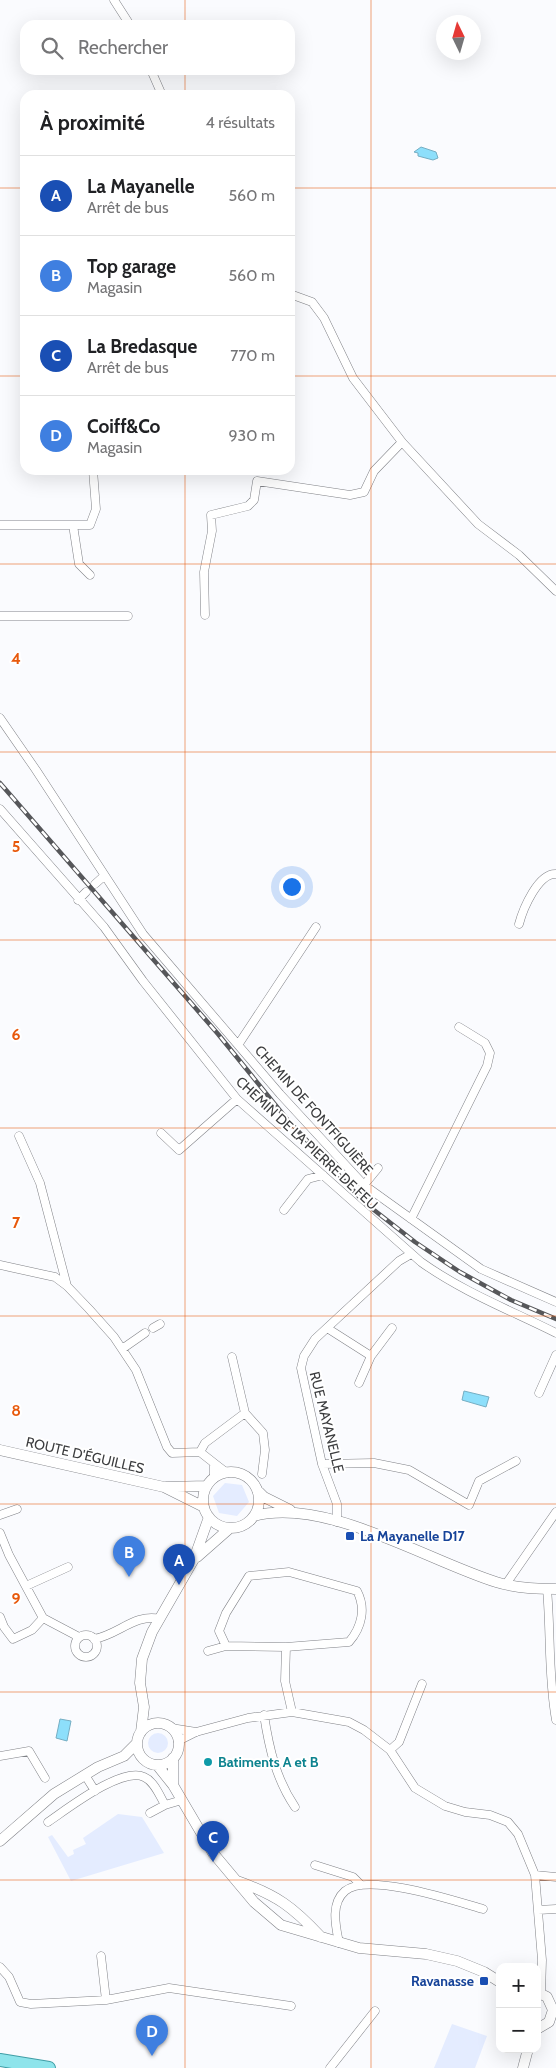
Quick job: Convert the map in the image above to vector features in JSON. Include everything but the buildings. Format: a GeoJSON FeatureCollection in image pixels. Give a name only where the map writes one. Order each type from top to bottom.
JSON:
{"type":"FeatureCollection","features":[{"type":"Feature","properties":{"kind":"main road"},"geometry":{"type":"LineString","coordinates":[[0,2060],[49,2068]]}},
{"type":"Feature","properties":{"kind":"main road"},"geometry":{"type":"LineString","coordinates":[[0,2067],[5,2068]]}},
{"type":"Feature","properties":{"kind":"street"},"geometry":{"type":"LineString","coordinates":[[114,0],[127,20]]}},
{"type":"Feature","properties":{"kind":"street"},"geometry":{"type":"LineString","coordinates":[[153,75],[160,90]]}},
{"type":"Feature","properties":{"kind":"street"},"geometry":{"type":"LineString","coordinates":[[295,296],[312,302],[324,318],[352,378],[402,442],[478,524],[518,555],[556,591]]}},
{"type":"Feature","properties":{"kind":"street"},"geometry":{"type":"LineString","coordinates":[[205,615],[204,572],[212,531],[211,515],[248,506],[254,500],[257,481],[350,495],[364,492],[374,471],[402,442]]}},
{"type":"Feature","properties":{"kind":"street"},"geometry":{"type":"LineString","coordinates":[[0,525],[90,525],[96,509],[93,475]]}},
{"type":"Feature","properties":{"kind":"street"},"geometry":{"type":"LineString","coordinates":[[73,525],[79,564],[90,576]]}},
{"type":"Feature","properties":{"kind":"street"},"geometry":{"type":"LineString","coordinates":[[0,616],[128,616]]}},
{"type":"Feature","properties":{"kind":"street"},"geometry":{"type":"LineString","coordinates":[[0,718],[104,876],[95,884]]}},
{"type":"Feature","properties":{"kind":"street","name":"CHEMIN DE LA PIERRE DE FEU"},"geometry":{"type":"LineString","coordinates":[[0,809],[78,900],[104,927],[143,981],[237,1099],[411,1254],[447,1280],[556,1333]]}},
{"type":"Feature","properties":{"kind":"street"},"geometry":{"type":"LineString","coordinates":[[519,924],[523,910],[541,880],[552,873],[556,874]]}},
{"type":"Feature","properties":{"kind":"street","name":"CHEMIN DE FONTFIGUIÈRE"},"geometry":{"type":"LineString","coordinates":[[104,876],[143,934],[238,1045],[364,1185],[481,1270],[556,1302]]}},
{"type":"Feature","properties":{"kind":"street"},"geometry":{"type":"LineString","coordinates":[[78,900],[86,892]]}},
{"type":"Feature","properties":{"kind":"street"},"geometry":{"type":"LineString","coordinates":[[238,1045],[316,927]]}},
{"type":"Feature","properties":{"kind":"street"},"geometry":{"type":"LineString","coordinates":[[411,1219],[487,1066],[490,1053],[485,1043],[459,1027]]}},
{"type":"Feature","properties":{"kind":"street"},"geometry":{"type":"LineString","coordinates":[[161,1133],[179,1150],[237,1099]]}},
{"type":"Feature","properties":{"kind":"street"},"geometry":{"type":"LineString","coordinates":[[19,1136],[40,1183],[67,1286]]}},
{"type":"Feature","properties":{"kind":"street"},"geometry":{"type":"LineString","coordinates":[[364,1185],[378,1168]]}},
{"type":"Feature","properties":{"kind":"street"},"geometry":{"type":"LineString","coordinates":[[284,1210],[308,1179],[323,1175]]}},
{"type":"Feature","properties":{"kind":"street","name":"RUE MAYANELLE"},"geometry":{"type":"LineString","coordinates":[[337,1522],[337,1504],[322,1464],[301,1368],[304,1356],[315,1339],[399,1261],[411,1254]]}},
{"type":"Feature","properties":{"kind":"street"},"geometry":{"type":"LineString","coordinates":[[0,1265],[55,1277],[67,1286],[102,1323],[136,1370],[167,1447],[172,1453],[200,1452],[227,1473],[242,1475],[264,1497],[293,1512]]}},
{"type":"Feature","properties":{"kind":"street"},"geometry":{"type":"LineString","coordinates":[[327,1328],[371,1356]]}},
{"type":"Feature","properties":{"kind":"street"},"geometry":{"type":"LineString","coordinates":[[359,1383],[371,1356],[392,1328]]}},
{"type":"Feature","properties":{"kind":"street"},"geometry":{"type":"LineString","coordinates":[[122,1350],[145,1333]]}},
{"type":"Feature","properties":{"kind":"street"},"geometry":{"type":"LineString","coordinates":[[539,1394],[556,1355]]}},
{"type":"Feature","properties":{"kind":"street"},"geometry":{"type":"LineString","coordinates":[[232,1357],[244,1413],[263,1432],[265,1450],[262,1474]]}},
{"type":"Feature","properties":{"kind":"street"},"geometry":{"type":"LineString","coordinates":[[200,1452],[205,1443],[244,1413]]}},
{"type":"Feature","properties":{"kind":"street","name":"ROUTE D'ÉGUILLES"},"geometry":{"type":"LineString","coordinates":[[0,1449],[164,1487],[204,1507]]}},
{"type":"Feature","properties":{"kind":"street"},"geometry":{"type":"LineString","coordinates":[[322,1464],[374,1463],[409,1470],[469,1505],[479,1481],[516,1461]]}},
{"type":"Feature","properties":{"kind":"street"},"geometry":{"type":"LineString","coordinates":[[214,1464],[211,1482],[203,1496],[204,1507],[214,1523],[230,1528]]}},
{"type":"Feature","properties":{"kind":"street"},"geometry":{"type":"LineString","coordinates":[[211,1482],[227,1473]]}},
{"type":"Feature","properties":{"kind":"street","name":"ROUTE D'ÉGUILLES"},"geometry":{"type":"LineString","coordinates":[[164,1487],[211,1482]]}},
{"type":"Feature","properties":{"kind":"street"},"geometry":{"type":"LineString","coordinates":[[254,1516],[258,1504],[257,1490]]}},
{"type":"Feature","properties":{"kind":"street"},"geometry":{"type":"LineString","coordinates":[[0,1515],[17,1509]]}},
{"type":"Feature","properties":{"kind":"street"},"geometry":{"type":"LineString","coordinates":[[194,1559],[230,1528],[243,1525],[254,1516],[269,1512],[293,1512],[337,1522],[376,1534],[457,1568],[506,1584],[551,1589],[551,1693],[556,1720]]}},
{"type":"Feature","properties":{"kind":"street"},"geometry":{"type":"LineString","coordinates":[[506,1584],[556,1512]]}},
{"type":"Feature","properties":{"kind":"street"},"geometry":{"type":"LineString","coordinates":[[0,1841],[54,1794],[85,1775],[124,1756],[136,1743],[140,1732],[144,1707],[140,1684],[142,1659],[160,1619],[194,1559],[209,1517]]}},
{"type":"Feature","properties":{"kind":"street"},"geometry":{"type":"LineString","coordinates":[[0,1533],[9,1556],[43,1618],[80,1638],[89,1635],[94,1639],[96,1649]]}},
{"type":"Feature","properties":{"kind":"street"},"geometry":{"type":"LineString","coordinates":[[0,1559],[9,1556]]}},
{"type":"Feature","properties":{"kind":"street"},"geometry":{"type":"LineString","coordinates":[[26,1586],[68,1567]]}},
{"type":"Feature","properties":{"kind":"street"},"geometry":{"type":"LineString","coordinates":[[208,1651],[226,1646],[286,1647],[349,1642],[356,1634],[362,1617],[362,1600],[357,1591],[289,1572],[249,1576],[226,1613],[219,1631],[226,1646]]}},
{"type":"Feature","properties":{"kind":"street"},"geometry":{"type":"LineString","coordinates":[[0,1617],[4,1627],[13,1639],[32,1630],[43,1618]]}},
{"type":"Feature","properties":{"kind":"street"},"geometry":{"type":"LineString","coordinates":[[94,1639],[106,1637],[143,1618],[160,1619]]}},
{"type":"Feature","properties":{"kind":"street"},"geometry":{"type":"LineString","coordinates":[[70,1634],[79,1654],[85,1656],[92,1655],[106,1637]]}},
{"type":"Feature","properties":{"kind":"street"},"geometry":{"type":"LineString","coordinates":[[76,1648],[80,1638]]}},
{"type":"Feature","properties":{"kind":"street"},"geometry":{"type":"LineString","coordinates":[[286,1647],[285,1681],[292,1712]]}},
{"type":"Feature","properties":{"kind":"street"},"geometry":{"type":"LineString","coordinates":[[390,1750],[399,1742],[422,1684]]}},
{"type":"Feature","properties":{"kind":"street"},"geometry":{"type":"LineString","coordinates":[[144,1707],[156,1724]]}},
{"type":"Feature","properties":{"kind":"street"},"geometry":{"type":"LineString","coordinates":[[178,1741],[196,1732],[264,1715],[292,1712],[349,1722],[364,1730],[390,1750],[415,1788],[444,1806],[465,1812],[490,1815],[508,1822],[518,1834],[535,1875],[542,1960],[541,1971]]}},
{"type":"Feature","properties":{"kind":"street"},"geometry":{"type":"LineString","coordinates":[[264,1715],[276,1771],[285,1792],[295,1807]]}},
{"type":"Feature","properties":{"kind":"street"},"geometry":{"type":"LineString","coordinates":[[140,1732],[147,1726],[156,1724],[196,1732]]}},
{"type":"Feature","properties":{"kind":"street"},"geometry":{"type":"LineString","coordinates":[[124,1756],[156,1765],[166,1764],[178,1750],[178,1741],[170,1728]]}},
{"type":"Feature","properties":{"kind":"street"},"geometry":{"type":"LineString","coordinates":[[136,1743],[140,1756],[145,1761]]}},
{"type":"Feature","properties":{"kind":"street"},"geometry":{"type":"LineString","coordinates":[[0,1756],[28,1752],[45,1778]]}},
{"type":"Feature","properties":{"kind":"street"},"geometry":{"type":"LineString","coordinates":[[172,1785],[173,1758]]}},
{"type":"Feature","properties":{"kind":"street"},"geometry":{"type":"LineString","coordinates":[[156,1765],[182,1800],[214,1853],[254,1902],[281,1925],[339,1943],[372,1950],[442,1957],[484,1972],[496,1980]]}},
{"type":"Feature","properties":{"kind":"street"},"geometry":{"type":"LineString","coordinates":[[85,1775],[95,1791]]}},
{"type":"Feature","properties":{"kind":"street"},"geometry":{"type":"LineString","coordinates":[[48,1822],[95,1791],[132,1775],[144,1777],[154,1786],[164,1805]]}},
{"type":"Feature","properties":{"kind":"street"},"geometry":{"type":"LineString","coordinates":[[150,1813],[164,1805],[182,1800]]}},
{"type":"Feature","properties":{"kind":"street"},"geometry":{"type":"LineString","coordinates":[[315,1865],[353,1877],[361,1885]]}},
{"type":"Feature","properties":{"kind":"street"},"geometry":{"type":"LineString","coordinates":[[535,1875],[556,1877]]}},
{"type":"Feature","properties":{"kind":"street"},"geometry":{"type":"LineString","coordinates":[[237,1881],[280,1899],[299,1913],[322,1938]]}},
{"type":"Feature","properties":{"kind":"street"},"geometry":{"type":"LineString","coordinates":[[339,1943],[335,1919],[337,1904],[345,1891],[361,1885],[382,1884],[483,1908]]}},
{"type":"Feature","properties":{"kind":"street"},"geometry":{"type":"LineString","coordinates":[[538,1910],[556,1909]]}},
{"type":"Feature","properties":{"kind":"street"},"geometry":{"type":"LineString","coordinates":[[101,1956],[106,2000]]}},
{"type":"Feature","properties":{"kind":"street"},"geometry":{"type":"LineString","coordinates":[[0,1967],[9,1977],[20,2002],[43,2004],[106,2000],[169,1988],[291,2006]]}},
{"type":"Feature","properties":{"kind":"street"},"geometry":{"type":"LineString","coordinates":[[541,1995],[552,2003],[554,2020],[541,2028]]}},
{"type":"Feature","properties":{"kind":"street"},"geometry":{"type":"LineString","coordinates":[[330,2068],[375,2011]]}},
{"type":"Feature","properties":{"kind":"street"},"geometry":{"type":"LineString","coordinates":[[541,2028],[556,2028]]}},
{"type":"Feature","properties":{"kind":"street"},"geometry":{"type":"LineString","coordinates":[[523,2068],[527,2053]]}},
{"type":"Feature","properties":{"kind":"shaded area"},"geometry":{"type":"Polygon","coordinates":[[[225,1483],[242,1485],[249,1502],[237,1516],[219,1513],[213,1496],[225,1483]]]}},
{"type":"Feature","properties":{"kind":"shaded area"},"geometry":{"type":"Polygon","coordinates":[[[158,1733],[165,1736],[168,1743],[165,1750],[158,1753],[151,1750],[148,1743],[151,1736],[158,1733]]]}},
{"type":"Feature","properties":{"kind":"shaded area"},"geometry":{"type":"Polygon","coordinates":[[[118,1814],[142,1817],[164,1853],[71,1881],[48,1837],[52,1835],[68,1857],[74,1854],[73,1850],[86,1844],[83,1838],[118,1814]]]}},
{"type":"Feature","properties":{"kind":"shaded area"},"geometry":{"type":"Polygon","coordinates":[[[452,2024],[487,2036],[475,2068],[434,2068],[452,2024]]]}},
{"type":"Feature","properties":{"kind":"water"},"geometry":{"type":"Polygon","coordinates":[[[421,147],[436,152],[438,158],[433,160],[418,156],[418,153],[414,152],[421,147]]]}},
{"type":"Feature","properties":{"kind":"water"},"geometry":{"type":"Polygon","coordinates":[[[464,1391],[489,1397],[486,1407],[462,1400],[464,1391]]]}},
{"type":"Feature","properties":{"kind":"water"},"geometry":{"type":"Polygon","coordinates":[[[60,1719],[71,1721],[67,1741],[56,1738],[60,1719]]]}},
{"type":"Feature","properties":{"kind":"railway"},"geometry":{"type":"LineString","coordinates":[[0,783],[218,1034],[286,1118],[365,1203],[415,1242],[460,1272],[511,1300],[556,1319]]}},
{"type":"Feature","properties":{"kind":"place","name":"La Mayanelle D17"},"geometry":{"type":"Point","coordinates":[350,1536]}},
{"type":"Feature","properties":{"kind":"place","name":"Top garage"},"geometry":{"type":"Point","coordinates":[129,1577]}},
{"type":"Feature","properties":{"kind":"place","name":"La Mayanelle"},"geometry":{"type":"Point","coordinates":[179,1585]}},
{"type":"Feature","properties":{"kind":"place","name":"Batiments A et B"},"geometry":{"type":"Point","coordinates":[208,1762]}},
{"type":"Feature","properties":{"kind":"place","name":"La Bredasque"},"geometry":{"type":"Point","coordinates":[213,1862]}},
{"type":"Feature","properties":{"kind":"place","name":"Ravanasse"},"geometry":{"type":"Point","coordinates":[484,1981]}},
{"type":"Feature","properties":{"kind":"place","name":"Coiff&Co"},"geometry":{"type":"Point","coordinates":[152,2056]}}]}
